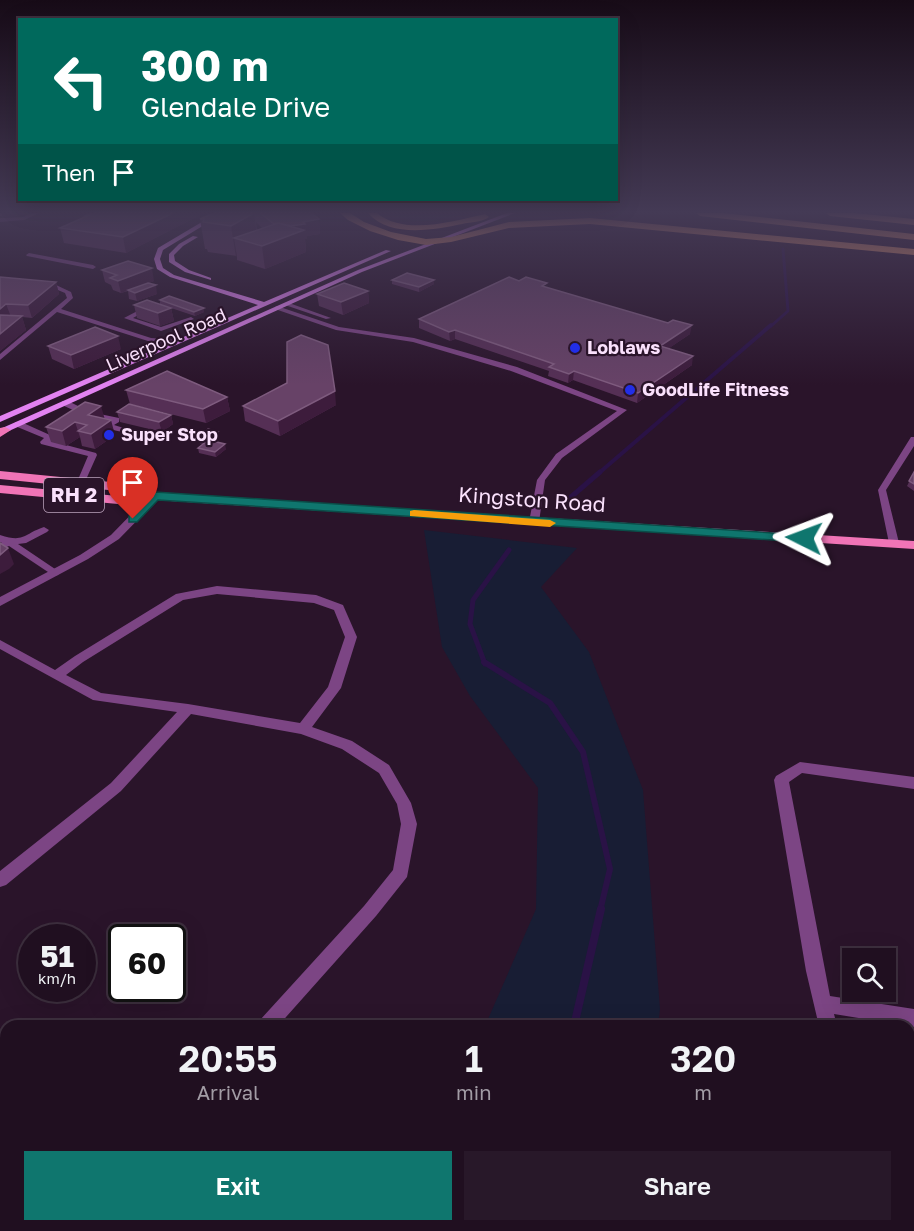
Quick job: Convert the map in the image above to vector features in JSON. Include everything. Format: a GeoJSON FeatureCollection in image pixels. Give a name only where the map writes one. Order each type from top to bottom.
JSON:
{"type":"FeatureCollection","features":[{"type":"Feature","properties":{"kind":"main road"},"geometry":{"type":"LineString","coordinates":[[162,270],[172,276],[277,308]]}},
{"type":"Feature","properties":{"kind":"main road"},"geometry":{"type":"LineString","coordinates":[[186,270],[288,304]]}},
{"type":"Feature","properties":{"kind":"main road","name":"Liverpool Road"},"geometry":{"type":"LineString","coordinates":[[1,429],[150,353],[339,270]]}},
{"type":"Feature","properties":{"kind":"main road","name":"Liverpool Road"},"geometry":{"type":"LineString","coordinates":[[1,429],[18,424],[359,270]]}},
{"type":"Feature","properties":{"kind":"main road"},"geometry":{"type":"LineString","coordinates":[[0,468],[59,479]]}},
{"type":"Feature","properties":{"kind":"main road","name":"Kingston Road"},"geometry":{"type":"LineString","coordinates":[[0,475],[59,479],[131,488],[151,496]]}},
{"type":"Feature","properties":{"kind":"main road","name":"Kingston Road"},"geometry":{"type":"LineString","coordinates":[[0,489],[118,500],[151,496],[914,545]]}},
{"type":"Feature","properties":{"kind":"street"},"geometry":{"type":"LineString","coordinates":[[0,602],[115,537],[151,496]]}},
{"type":"Feature","properties":{"kind":"street"},"geometry":{"type":"LineString","coordinates":[[56,676],[78,659],[180,597],[217,590],[316,599],[339,608],[351,636],[334,688],[303,729]]}},
{"type":"Feature","properties":{"kind":"street"},"geometry":{"type":"LineString","coordinates":[[0,644],[98,697],[188,709],[303,729],[347,745],[384,769],[404,803],[409,824],[400,872],[370,911],[271,1020]]}},
{"type":"Feature","properties":{"kind":"street"},"geometry":{"type":"LineString","coordinates":[[0,880],[116,787],[188,709]]}},
{"type":"Feature","properties":{"kind":"street"},"geometry":{"type":"LineString","coordinates":[[826,1020],[787,823],[781,780],[800,767],[914,783]]}},
{"type":"Feature","properties":{"kind":"street"},"geometry":{"type":"LineString","coordinates":[[822,1004],[914,1018]]}},
{"type":"Feature","properties":{"kind":"lane"},"geometry":{"type":"LineString","coordinates":[[0,358],[70,298],[68,292],[54,286],[40,286]]}},
{"type":"Feature","properties":{"kind":"lane"},"geometry":{"type":"LineString","coordinates":[[288,304],[365,332]]}},
{"type":"Feature","properties":{"kind":"lane"},"geometry":{"type":"LineString","coordinates":[[149,306],[127,318],[160,329],[191,319]]}},
{"type":"Feature","properties":{"kind":"lane"},"geometry":{"type":"LineString","coordinates":[[277,308],[338,329],[414,340],[457,352],[514,369],[622,410],[559,456],[541,480],[534,522]]}},
{"type":"Feature","properties":{"kind":"lane"},"geometry":{"type":"LineString","coordinates":[[56,310],[123,333],[150,340],[176,342]]}},
{"type":"Feature","properties":{"kind":"lane"},"geometry":{"type":"LineString","coordinates":[[123,333],[125,336],[146,344],[150,348],[150,353]]}},
{"type":"Feature","properties":{"kind":"lane"},"geometry":{"type":"LineString","coordinates":[[65,403],[87,413],[116,420],[107,426],[136,433]]}},
{"type":"Feature","properties":{"kind":"lane"},"geometry":{"type":"LineString","coordinates":[[78,419],[87,413]]}},
{"type":"Feature","properties":{"kind":"lane"},"geometry":{"type":"LineString","coordinates":[[18,424],[50,438]]}},
{"type":"Feature","properties":{"kind":"lane"},"geometry":{"type":"LineString","coordinates":[[69,426],[44,442],[93,455],[81,482]]}},
{"type":"Feature","properties":{"kind":"lane"},"geometry":{"type":"LineString","coordinates":[[894,543],[882,490],[914,439]]}},
{"type":"Feature","properties":{"kind":"lane"},"geometry":{"type":"LineString","coordinates":[[3,542],[23,541],[44,530]]}},
{"type":"Feature","properties":{"kind":"lane"},"geometry":{"type":"LineString","coordinates":[[3,542],[54,573]]}},
{"type":"Feature","properties":{"kind":"shaded area"},"geometry":{"type":"Polygon","coordinates":[[[424,530],[577,548],[541,587],[589,652],[643,790],[660,1009],[659,1020],[488,1020],[536,909],[538,788],[470,696],[442,647],[424,530]]]}},
{"type":"Feature","properties":{"kind":"building"},"geometry":{"type":"Polygon","coordinates":[[[103,270],[146,270],[118,281],[110,278],[117,275],[103,270]]]}},
{"type":"Feature","properties":{"kind":"building"},"geometry":{"type":"Polygon","coordinates":[[[407,273],[434,280],[419,287],[392,280],[407,273]]]}},
{"type":"Feature","properties":{"kind":"building"},"geometry":{"type":"Polygon","coordinates":[[[0,277],[56,282],[28,305],[6,304],[0,309],[0,277]]]}},
{"type":"Feature","properties":{"kind":"building","name":"Loblaws"},"geometry":{"type":"Polygon","coordinates":[[[509,277],[519,281],[526,277],[547,283],[542,286],[668,323],[673,320],[692,325],[660,346],[693,356],[638,393],[574,371],[569,374],[549,367],[554,364],[455,330],[449,332],[419,319],[509,277]]]}},
{"type":"Feature","properties":{"kind":"building"},"geometry":{"type":"Polygon","coordinates":[[[148,283],[156,285],[135,293],[128,290],[148,283]]]}},
{"type":"Feature","properties":{"kind":"building"},"geometry":{"type":"Polygon","coordinates":[[[344,283],[368,291],[341,302],[317,294],[344,283]]]}},
{"type":"Feature","properties":{"kind":"building"},"geometry":{"type":"Polygon","coordinates":[[[169,296],[204,308],[194,312],[160,300],[169,296]]]}},
{"type":"Feature","properties":{"kind":"building"},"geometry":{"type":"Polygon","coordinates":[[[147,300],[171,308],[158,313],[134,305],[147,300]]]}},
{"type":"Feature","properties":{"kind":"building"},"geometry":{"type":"Polygon","coordinates":[[[0,315],[22,316],[0,334],[0,315]]]}},
{"type":"Feature","properties":{"kind":"building"},"geometry":{"type":"Polygon","coordinates":[[[95,327],[118,336],[71,355],[48,346],[95,327]]]}},
{"type":"Feature","properties":{"kind":"building"},"geometry":{"type":"Polygon","coordinates":[[[301,335],[328,345],[335,391],[278,421],[243,406],[287,383],[287,342],[301,335]]]}},
{"type":"Feature","properties":{"kind":"building"},"geometry":{"type":"Polygon","coordinates":[[[167,371],[227,397],[203,409],[126,390],[167,371]]]}},
{"type":"Feature","properties":{"kind":"building"},"geometry":{"type":"Polygon","coordinates":[[[85,402],[101,406],[88,415],[111,420],[91,434],[78,431],[87,425],[75,422],[62,431],[46,427],[85,402]]]}},
{"type":"Feature","properties":{"kind":"building"},"geometry":{"type":"Polygon","coordinates":[[[129,404],[171,415],[159,422],[117,412],[129,404]]]}},
{"type":"Feature","properties":{"kind":"building"},"geometry":{"type":"Polygon","coordinates":[[[208,429],[218,432],[208,440],[198,438],[208,429]]]}},
{"type":"Feature","properties":{"kind":"building"},"geometry":{"type":"Polygon","coordinates":[[[208,440],[225,444],[215,452],[198,448],[208,440]]]}},
{"type":"Feature","properties":{"kind":"building"},"geometry":{"type":"Polygon","coordinates":[[[914,472],[914,484],[909,481],[914,472]]]}},
{"type":"Feature","properties":{"kind":"building"},"geometry":{"type":"Polygon","coordinates":[[[0,543],[8,548],[0,555],[0,543]]]}},
{"type":"Feature","properties":{"kind":"waterway"},"geometry":{"type":"LineString","coordinates":[[770,327],[788,311],[785,270]]}},
{"type":"Feature","properties":{"kind":"waterway"},"geometry":{"type":"LineString","coordinates":[[599,473],[771,325]]}},
{"type":"Feature","properties":{"kind":"waterway"},"geometry":{"type":"LineString","coordinates":[[571,497],[600,472]]}},
{"type":"Feature","properties":{"kind":"waterway"},"geometry":{"type":"LineString","coordinates":[[484,662],[470,624],[473,600],[509,550]]}},
{"type":"Feature","properties":{"kind":"waterway"},"geometry":{"type":"LineString","coordinates":[[484,662],[550,703],[583,752],[610,869],[600,911]]}},
{"type":"Feature","properties":{"kind":"waterway"},"geometry":{"type":"LineString","coordinates":[[575,1020],[601,909]]}},
{"type":"Feature","properties":{"kind":"slow traffic"},"geometry":{"type":"LineString","coordinates":[[414,514],[550,523]]}},
{"type":"Feature","properties":{"kind":"place","name":"Loblaws"},"geometry":{"type":"Point","coordinates":[575,348]}},
{"type":"Feature","properties":{"kind":"place","name":"GoodLife Fitness"},"geometry":{"type":"Point","coordinates":[630,390]}},
{"type":"Feature","properties":{"kind":"place","name":"Super Stop"},"geometry":{"type":"Point","coordinates":[109,435]}},
{"type":"Feature","properties":{"kind":"route"},"geometry":{"type":"LineString","coordinates":[[133,519],[155,496],[804,538]]}}]}
